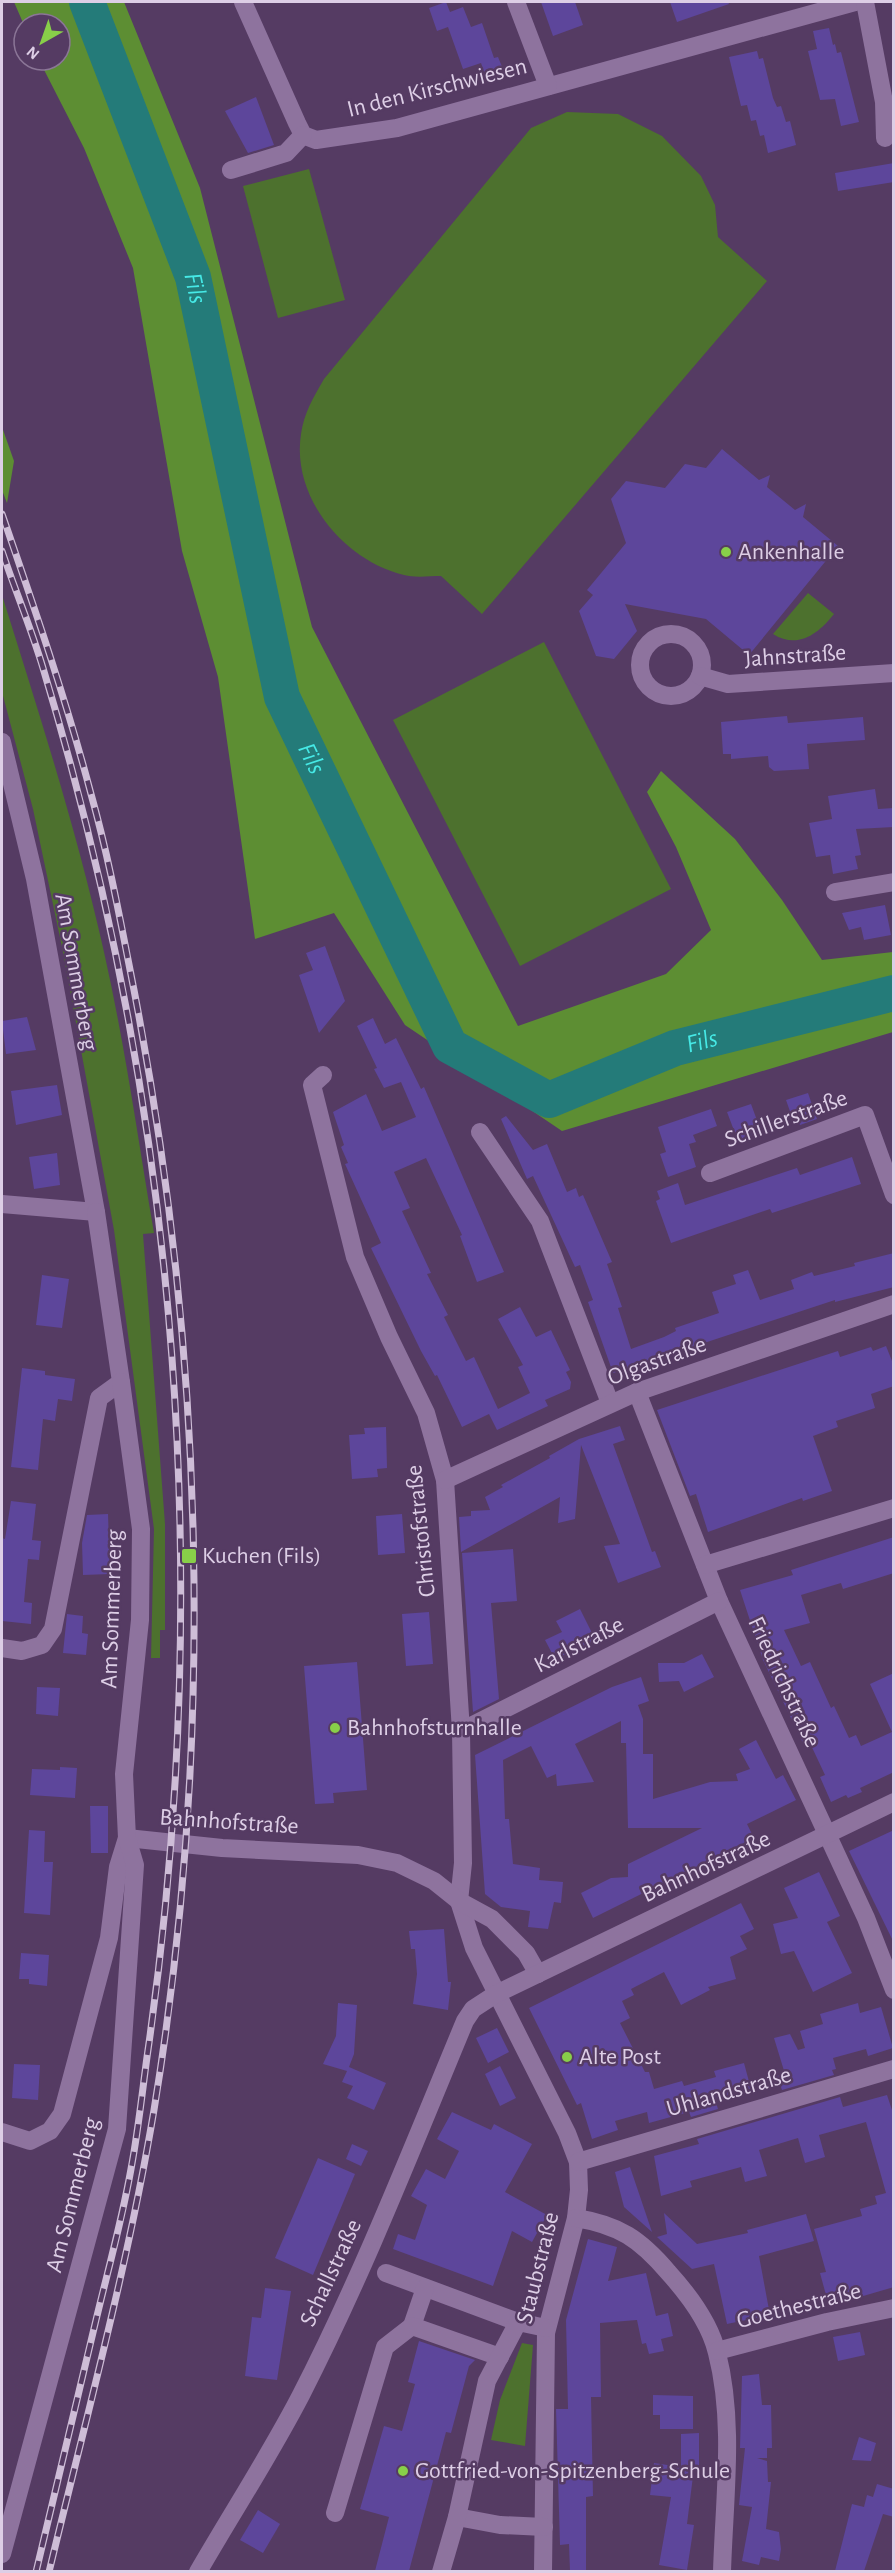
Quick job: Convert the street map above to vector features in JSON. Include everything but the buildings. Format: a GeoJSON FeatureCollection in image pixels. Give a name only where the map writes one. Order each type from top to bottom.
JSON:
{"type":"FeatureCollection","features":[{"type":"Feature","properties":{"kind":"street"},"geometry":{"type":"LineString","coordinates":[[231,170],[286,153],[303,135],[243,2]]}},
{"type":"Feature","properties":{"kind":"street"},"geometry":{"type":"LineString","coordinates":[[516,2],[548,86]]}},
{"type":"Feature","properties":{"kind":"street","name":"In den Kirschwiesen"},"geometry":{"type":"LineString","coordinates":[[303,135],[316,140],[396,128],[855,2]]}},
{"type":"Feature","properties":{"kind":"street"},"geometry":{"type":"LineString","coordinates":[[865,2],[884,102],[885,138]]}},
{"type":"Feature","properties":{"kind":"street","name":"Jahnstraße"},"geometry":{"type":"LineString","coordinates":[[700,676],[728,684],[894,673]]}},
{"type":"Feature","properties":{"kind":"street","name":"Am Sommerberg"},"geometry":{"type":"LineString","coordinates":[[2,742],[35,879],[96,1212],[141,1528],[140,1620],[124,1774],[127,1838],[135,1865],[117,2129],[2,2554]]}},
{"type":"Feature","properties":{"kind":"street"},"geometry":{"type":"LineString","coordinates":[[835,892],[894,882]]}},
{"type":"Feature","properties":{"kind":"street","name":"Christofstraße"},"geometry":{"type":"LineString","coordinates":[[323,1075],[312,1085],[355,1257],[389,1337],[426,1413],[445,1480],[461,1731],[464,1863],[459,1901]]}},
{"type":"Feature","properties":{"kind":"street","name":"Schillerstraße"},"geometry":{"type":"LineString","coordinates":[[711,1173],[866,1115],[894,1195]]}},
{"type":"Feature","properties":{"kind":"street"},"geometry":{"type":"LineString","coordinates":[[480,1132],[540,1221],[610,1403]]}},
{"type":"Feature","properties":{"kind":"street"},"geometry":{"type":"LineString","coordinates":[[2,1204],[96,1212]]}},
{"type":"Feature","properties":{"kind":"street","name":"Olgastraße"},"geometry":{"type":"LineString","coordinates":[[445,1480],[637,1392],[894,1304]]}},
{"type":"Feature","properties":{"kind":"street","name":"Am Sommerberg"},"geometry":{"type":"LineString","coordinates":[[2,1648],[22,1651],[42,1645],[53,1629],[99,1398],[121,1382]]}},
{"type":"Feature","properties":{"kind":"street","name":"Friedrichstraße"},"geometry":{"type":"LineString","coordinates":[[637,1392],[720,1601],[828,1835],[882,1956],[894,1990]]}},
{"type":"Feature","properties":{"kind":"street"},"geometry":{"type":"LineString","coordinates":[[705,1565],[894,1508]]}},
{"type":"Feature","properties":{"kind":"street","name":"Karlstraße"},"geometry":{"type":"LineString","coordinates":[[461,1731],[720,1601]]}},
{"type":"Feature","properties":{"kind":"street","name":"Bahnhofstraße"},"geometry":{"type":"LineString","coordinates":[[496,1994],[894,1802]]}},
{"type":"Feature","properties":{"kind":"street","name":"Am Sommerberg"},"geometry":{"type":"LineString","coordinates":[[2,2132],[30,2141],[50,2131],[62,2114],[110,1938],[118,1867],[127,1838]]}},
{"type":"Feature","properties":{"kind":"street","name":"Bahnhofstraße"},"geometry":{"type":"LineString","coordinates":[[127,1838],[222,1848],[358,1855],[398,1863],[434,1881],[459,1901],[498,1925],[526,1953],[538,1974]]}},
{"type":"Feature","properties":{"kind":"street"},"geometry":{"type":"LineString","coordinates":[[459,1901],[474,1948],[496,1994]]}},
{"type":"Feature","properties":{"kind":"street","name":"Staubstraße"},"geometry":{"type":"LineString","coordinates":[[496,1994],[567,2133],[578,2162],[576,2218],[546,2328],[543,2360],[543,2571]]}},
{"type":"Feature","properties":{"kind":"street","name":"Schallstraße"},"geometry":{"type":"LineString","coordinates":[[198,2571],[300,2396],[364,2264],[465,2021],[472,2009],[496,1994]]}},
{"type":"Feature","properties":{"kind":"street","name":"Uhlandstraße"},"geometry":{"type":"LineString","coordinates":[[578,2162],[894,2069]]}},
{"type":"Feature","properties":{"kind":"street"},"geometry":{"type":"LineString","coordinates":[[576,2218],[616,2227],[651,2251],[686,2292],[717,2351],[727,2412],[722,2571]]}},
{"type":"Feature","properties":{"kind":"street"},"geometry":{"type":"LineString","coordinates":[[386,2273],[519,2322],[546,2328]]}},
{"type":"Feature","properties":{"kind":"street"},"geometry":{"type":"LineString","coordinates":[[335,2513],[385,2347],[412,2326],[426,2288]]}},
{"type":"Feature","properties":{"kind":"street","name":"Goethestraße"},"geometry":{"type":"LineString","coordinates":[[717,2351],[827,2322],[894,2308]]}},
{"type":"Feature","properties":{"kind":"street"},"geometry":{"type":"LineString","coordinates":[[441,2571],[457,2517],[487,2381],[519,2322]]}},
{"type":"Feature","properties":{"kind":"street"},"geometry":{"type":"LineString","coordinates":[[412,2326],[500,2357]]}},
{"type":"Feature","properties":{"kind":"street"},"geometry":{"type":"LineString","coordinates":[[457,2517],[500,2525],[544,2527]]}},
{"type":"Feature","properties":{"kind":"green space"},"geometry":{"type":"Polygon","coordinates":[[[14,2],[124,2],[200,188],[312,627],[518,1026],[666,974],[711,930],[676,847],[647,792],[661,771],[735,839],[782,900],[822,960],[893,952],[893,1032],[562,1131],[405,1025],[334,913],[255,939],[218,677],[182,551],[133,268],[84,148],[45,72],[72,72],[72,12],[18,12],[14,2]]]}},
{"type":"Feature","properties":{"kind":"green space"},"geometry":{"type":"Polygon","coordinates":[[[567,112],[618,114],[662,136],[701,176],[715,205],[718,237],[767,281],[482,614],[441,576],[408,576],[382,568],[343,541],[314,503],[305,481],[300,458],[302,426],[324,379],[531,128],[567,112]]]}},
{"type":"Feature","properties":{"kind":"green space"},"geometry":{"type":"Polygon","coordinates":[[[309,169],[345,300],[278,318],[243,186],[309,169]]]}},
{"type":"Feature","properties":{"kind":"green space"},"geometry":{"type":"Polygon","coordinates":[[[2,427],[14,461],[7,503],[2,490],[2,427]]]}},
{"type":"Feature","properties":{"kind":"green space"},"geometry":{"type":"Polygon","coordinates":[[[808,593],[834,614],[815,633],[799,640],[782,639],[773,634],[808,593]]]}},
{"type":"Feature","properties":{"kind":"green space"},"geometry":{"type":"Polygon","coordinates":[[[2,595],[57,772],[104,952],[131,1092],[154,1233],[143,1234],[165,1524],[165,1630],[160,1630],[160,1658],[151,1658],[154,1529],[114,1230],[63,952],[33,809],[2,692],[2,595]]]}},
{"type":"Feature","properties":{"kind":"green space"},"geometry":{"type":"Polygon","coordinates":[[[544,642],[671,889],[520,966],[393,720],[544,642]]]}},
{"type":"Feature","properties":{"kind":"green space"},"geometry":{"type":"Polygon","coordinates":[[[522,2343],[533,2345],[525,2446],[491,2440],[500,2400],[522,2343]]]}},
{"type":"Feature","properties":{"kind":"waterway","name":"Fils"},"geometry":{"type":"LineString","coordinates":[[87,2],[193,277],[282,697],[450,1046],[549,1100],[675,1048],[894,993]]}},
{"type":"Feature","properties":{"kind":"railway"},"geometry":{"type":"LineString","coordinates":[[2,514],[49,653],[81,759],[109,867],[134,990],[158,1129],[176,1268],[188,1408],[194,1548],[193,1689],[187,1830],[174,1970],[154,2110],[132,2226],[49,2572]]}},
{"type":"Feature","properties":{"kind":"railway"},"geometry":{"type":"LineString","coordinates":[[2,551],[43,668],[90,839],[127,1010],[154,1183],[172,1356],[180,1531],[179,1706],[168,1881],[138,2127],[119,2226],[36,2572]]}},
{"type":"Feature","properties":{"kind":"place","name":"Ankenhalle"},"geometry":{"type":"Point","coordinates":[726,552]}},
{"type":"Feature","properties":{"kind":"place","name":"Kuchen (Fils)"},"geometry":{"type":"Point","coordinates":[189,1556]}},
{"type":"Feature","properties":{"kind":"place","name":"Bahnhofsturnhalle"},"geometry":{"type":"Point","coordinates":[335,1728]}},
{"type":"Feature","properties":{"kind":"place","name":"Alte Post"},"geometry":{"type":"Point","coordinates":[567,2057]}},
{"type":"Feature","properties":{"kind":"place","name":"Gottfried-von-Spitzenberg-Schule"},"geometry":{"type":"Point","coordinates":[403,2471]}}]}
